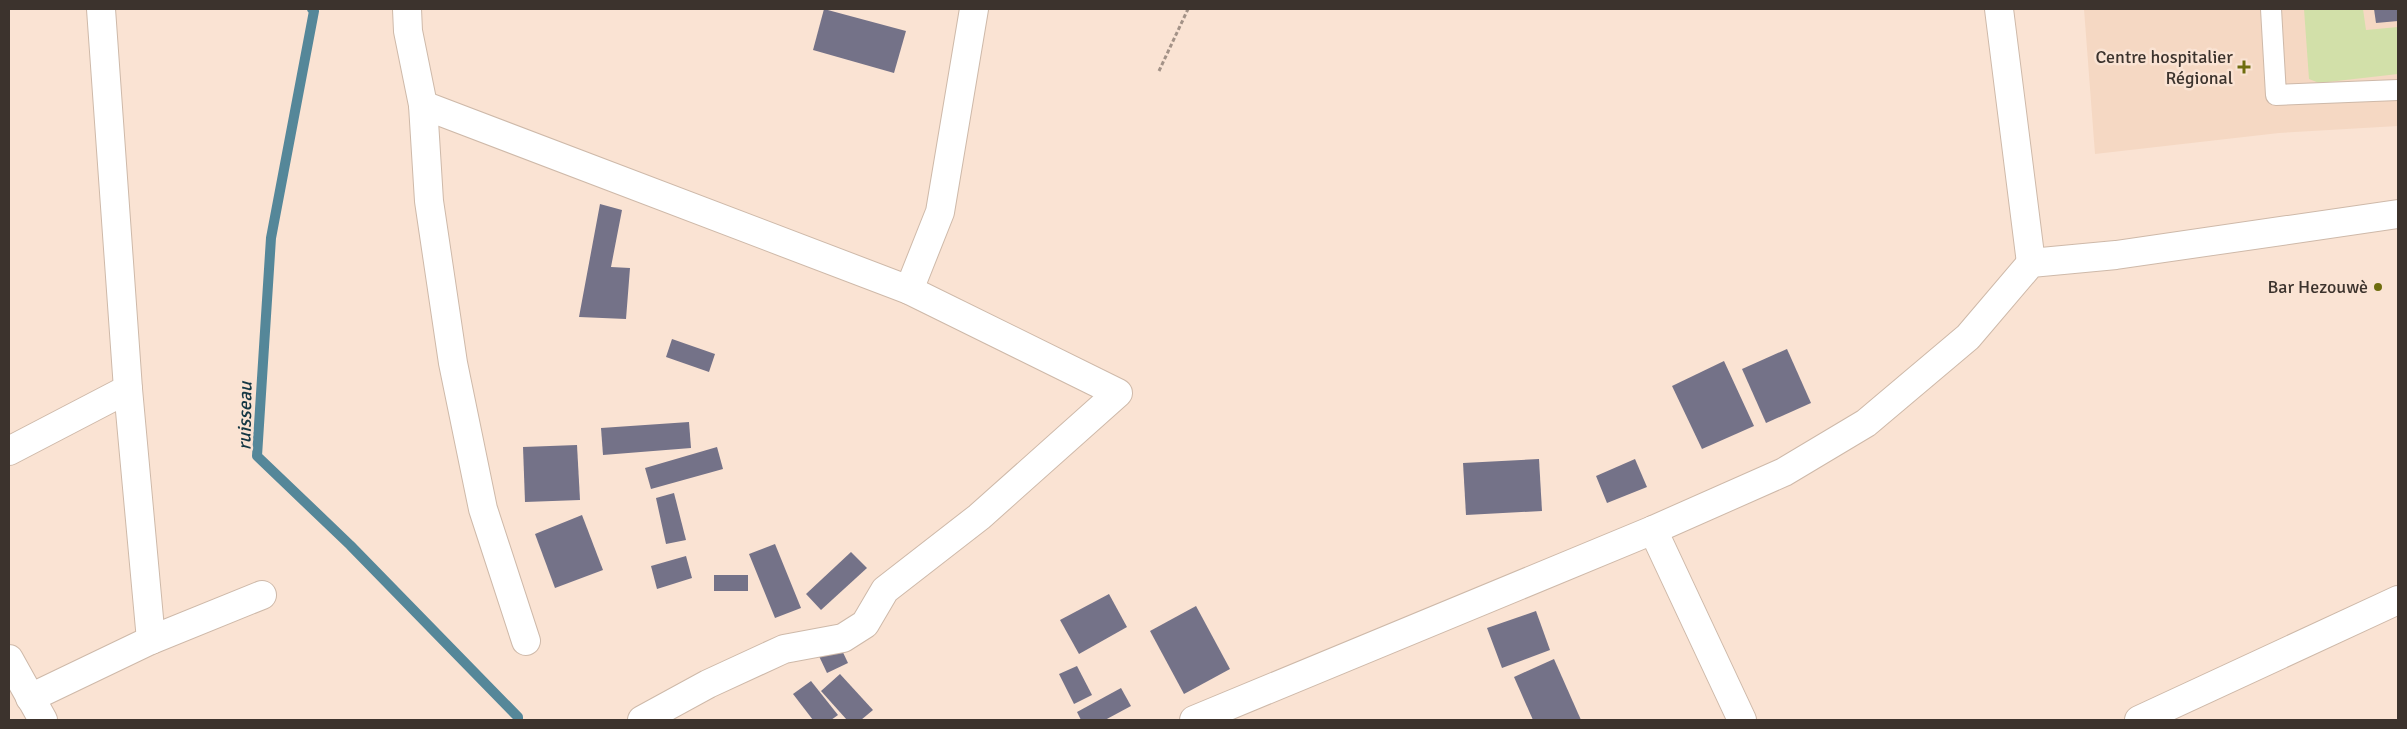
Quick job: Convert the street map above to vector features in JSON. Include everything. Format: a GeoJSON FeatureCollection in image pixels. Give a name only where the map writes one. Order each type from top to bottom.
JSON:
{"type":"FeatureCollection","features":[{"type":"Feature","properties":{"kind":"street"},"geometry":{"type":"LineString","coordinates":[[102,9],[128,389],[151,640]]}},
{"type":"Feature","properties":{"kind":"street"},"geometry":{"type":"LineString","coordinates":[[407,9],[408,31],[422,105],[429,201],[453,363],[483,509],[526,641]]}},
{"type":"Feature","properties":{"kind":"street"},"geometry":{"type":"LineString","coordinates":[[909,290],[940,212],[974,9]]}},
{"type":"Feature","properties":{"kind":"street"},"geometry":{"type":"LineString","coordinates":[[1999,9],[2031,263]]}},
{"type":"Feature","properties":{"kind":"street"},"geometry":{"type":"LineString","coordinates":[[422,105],[909,290],[1118,393],[979,517],[884,590],[865,624],[843,638],[784,649],[708,684],[642,720]]}},
{"type":"Feature","properties":{"kind":"street"},"geometry":{"type":"LineString","coordinates":[[1194,720],[1653,530],[1784,472],[1866,423],[1968,336],[2031,263],[2116,255],[2398,214]]}},
{"type":"Feature","properties":{"kind":"street"},"geometry":{"type":"LineString","coordinates":[[9,451],[128,389]]}},
{"type":"Feature","properties":{"kind":"street"},"geometry":{"type":"LineString","coordinates":[[1653,530],[1742,720]]}},
{"type":"Feature","properties":{"kind":"street"},"geometry":{"type":"LineString","coordinates":[[9,658],[32,712],[151,640],[262,595]]}},
{"type":"Feature","properties":{"kind":"street"},"geometry":{"type":"LineString","coordinates":[[2140,720],[2398,600]]}},
{"type":"Feature","properties":{"kind":"lane"},"geometry":{"type":"LineString","coordinates":[[2271,9],[2276,95],[2398,90]]}},
{"type":"Feature","properties":{"kind":"path"},"geometry":{"type":"LineString","coordinates":[[1159,71],[1188,9]]}},
{"type":"Feature","properties":{"kind":"shaded area","name":"Centre hospitalier Régional"},"geometry":{"type":"Polygon","coordinates":[[[2084,9],[2398,9],[2398,126],[2279,133],[2095,154],[2084,9]]]}},
{"type":"Feature","properties":{"kind":"green space"},"geometry":{"type":"Polygon","coordinates":[[[2304,9],[2363,9],[2366,30],[2398,27],[2398,74],[2319,83],[2309,79],[2304,9]]]}},
{"type":"Feature","properties":{"kind":"building"},"geometry":{"type":"Polygon","coordinates":[[[824,9],[906,31],[894,73],[813,50],[824,9]]]}},
{"type":"Feature","properties":{"kind":"building"},"geometry":{"type":"Polygon","coordinates":[[[2374,9],[2398,9],[2398,21],[2376,23],[2374,9]]]}},
{"type":"Feature","properties":{"kind":"building"},"geometry":{"type":"Polygon","coordinates":[[[600,204],[622,210],[611,267],[630,268],[626,319],[579,317],[600,204]]]}},
{"type":"Feature","properties":{"kind":"building"},"geometry":{"type":"Polygon","coordinates":[[[672,339],[715,354],[709,372],[666,357],[672,339]]]}},
{"type":"Feature","properties":{"kind":"building"},"geometry":{"type":"Polygon","coordinates":[[[1787,349],[1811,403],[1766,423],[1742,369],[1787,349]]]}},
{"type":"Feature","properties":{"kind":"building"},"geometry":{"type":"Polygon","coordinates":[[[1724,361],[1754,426],[1702,449],[1672,386],[1724,361]]]}},
{"type":"Feature","properties":{"kind":"building"},"geometry":{"type":"Polygon","coordinates":[[[689,422],[691,448],[603,455],[601,428],[689,422]]]}},
{"type":"Feature","properties":{"kind":"building"},"geometry":{"type":"Polygon","coordinates":[[[577,445],[580,500],[525,502],[523,447],[577,445]]]}},
{"type":"Feature","properties":{"kind":"building"},"geometry":{"type":"Polygon","coordinates":[[[717,447],[723,469],[651,489],[645,468],[717,447]]]}},
{"type":"Feature","properties":{"kind":"building"},"geometry":{"type":"Polygon","coordinates":[[[1539,459],[1542,511],[1466,515],[1463,463],[1539,459]]]}},
{"type":"Feature","properties":{"kind":"building"},"geometry":{"type":"Polygon","coordinates":[[[1635,459],[1647,487],[1607,503],[1596,476],[1635,459]]]}},
{"type":"Feature","properties":{"kind":"building"},"geometry":{"type":"Polygon","coordinates":[[[674,493],[686,540],[666,544],[656,498],[674,493]]]}},
{"type":"Feature","properties":{"kind":"building"},"geometry":{"type":"Polygon","coordinates":[[[582,515],[603,570],[555,588],[535,534],[582,515]]]}},
{"type":"Feature","properties":{"kind":"building"},"geometry":{"type":"Polygon","coordinates":[[[775,544],[801,608],[775,618],[749,554],[775,544]]]}},
{"type":"Feature","properties":{"kind":"building"},"geometry":{"type":"Polygon","coordinates":[[[851,552],[867,568],[821,610],[806,594],[851,552]]]}},
{"type":"Feature","properties":{"kind":"building"},"geometry":{"type":"Polygon","coordinates":[[[686,556],[692,578],[657,589],[651,566],[686,556]]]}},
{"type":"Feature","properties":{"kind":"building"},"geometry":{"type":"Polygon","coordinates":[[[714,575],[748,575],[748,591],[714,591],[714,575]]]}},
{"type":"Feature","properties":{"kind":"building"},"geometry":{"type":"Polygon","coordinates":[[[1109,594],[1127,627],[1079,654],[1060,620],[1109,594]]]}},
{"type":"Feature","properties":{"kind":"building"},"geometry":{"type":"Polygon","coordinates":[[[1196,606],[1230,669],[1184,694],[1150,631],[1196,606]]]}},
{"type":"Feature","properties":{"kind":"building"},"geometry":{"type":"Polygon","coordinates":[[[1536,611],[1550,650],[1502,668],[1487,628],[1536,611]]]}},
{"type":"Feature","properties":{"kind":"building"},"geometry":{"type":"Polygon","coordinates":[[[839,644],[848,663],[827,673],[818,654],[839,644]]]}},
{"type":"Feature","properties":{"kind":"building"},"geometry":{"type":"Polygon","coordinates":[[[1554,659],[1581,720],[1533,720],[1514,677],[1554,659]]]}},
{"type":"Feature","properties":{"kind":"building"},"geometry":{"type":"Polygon","coordinates":[[[1077,666],[1092,695],[1074,704],[1059,674],[1077,666]]]}},
{"type":"Feature","properties":{"kind":"building"},"geometry":{"type":"Polygon","coordinates":[[[840,674],[873,710],[861,720],[847,720],[821,691],[840,674]]]}},
{"type":"Feature","properties":{"kind":"building"},"geometry":{"type":"Polygon","coordinates":[[[811,681],[838,715],[831,720],[813,720],[793,694],[811,681]]]}},
{"type":"Feature","properties":{"kind":"building"},"geometry":{"type":"Polygon","coordinates":[[[1121,688],[1131,706],[1105,720],[1081,720],[1077,712],[1121,688]]]}},
{"type":"Feature","properties":{"kind":"waterway","name":"ruisseau"},"geometry":{"type":"LineString","coordinates":[[312,9],[314,11],[271,238],[257,456],[350,545],[518,717],[518,720]]}},
{"type":"Feature","properties":{"kind":"place","name":"Centre hospitalier Régional"},"geometry":{"type":"Point","coordinates":[2244,67]}},
{"type":"Feature","properties":{"kind":"place","name":"Bar Hezouwè"},"geometry":{"type":"Point","coordinates":[2378,287]}}]}
